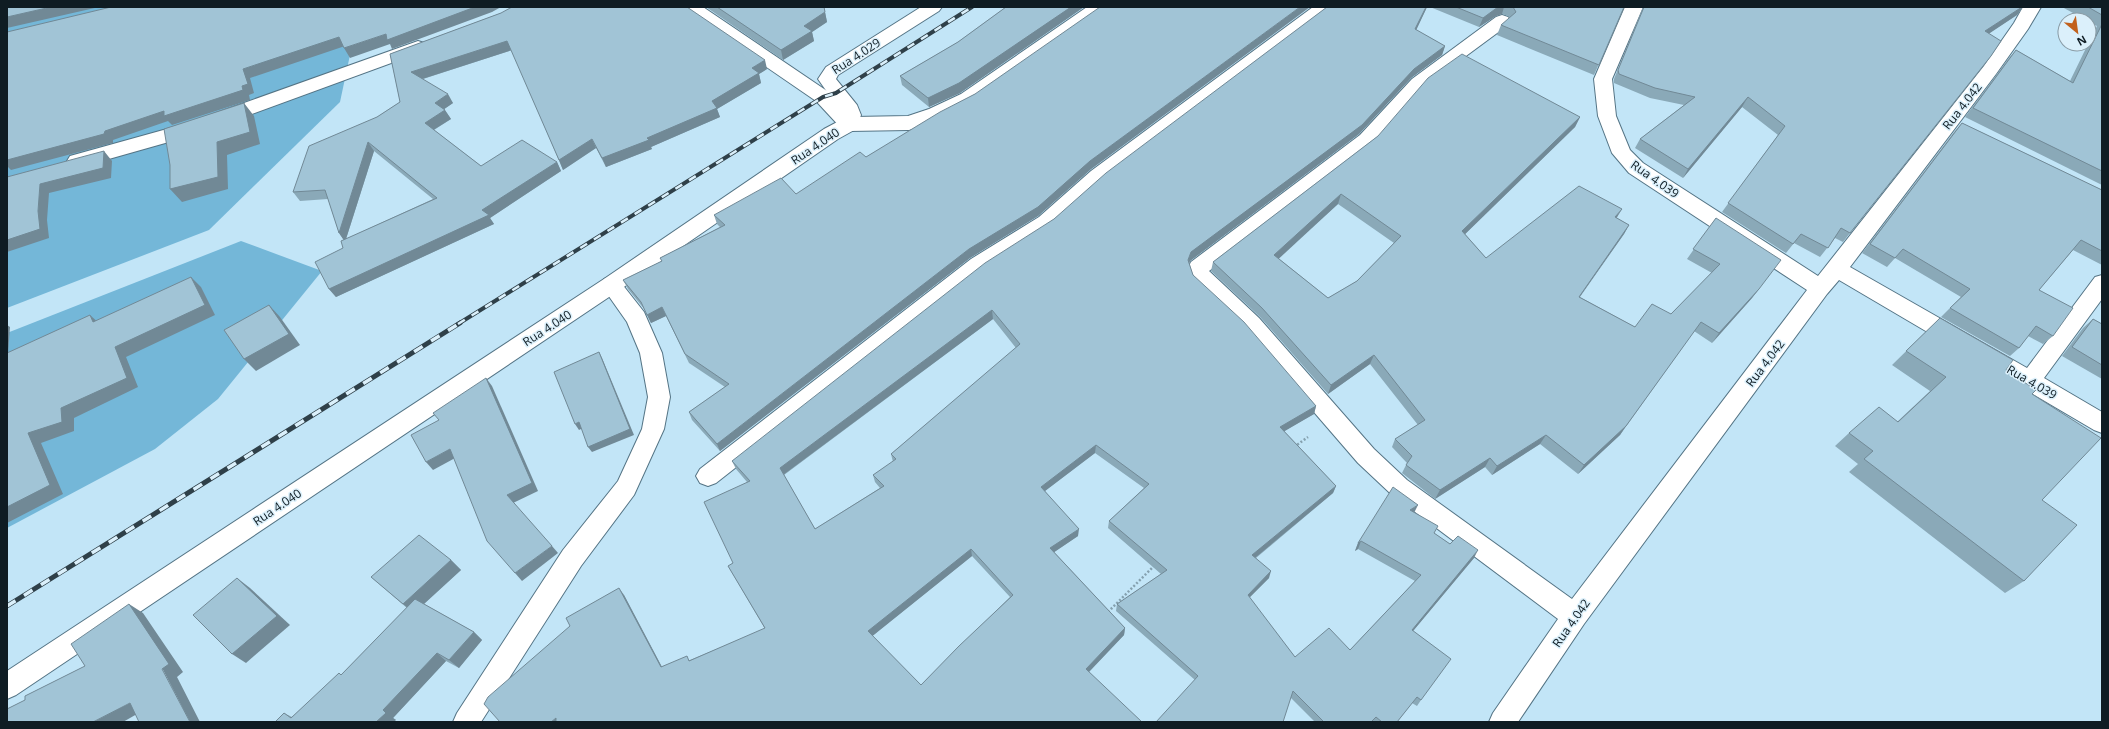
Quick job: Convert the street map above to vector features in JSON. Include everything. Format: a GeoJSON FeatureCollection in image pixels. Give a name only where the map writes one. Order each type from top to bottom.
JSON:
{"type":"FeatureCollection","features":[{"type":"Feature","properties":{"kind":"street"},"geometry":{"type":"LineString","coordinates":[[691,7],[823,97],[849,124]]}},
{"type":"Feature","properties":{"kind":"street","name":"Rua 4.029"},"geometry":{"type":"LineString","coordinates":[[849,124],[852,115],[850,110],[827,79],[828,75],[933,7]]}},
{"type":"Feature","properties":{"kind":"street","name":"Rua 4.040"},"geometry":{"type":"LineString","coordinates":[[7,686],[611,285],[831,134],[849,124],[881,125],[909,122],[936,114],[968,98],[1099,7]]}},
{"type":"Feature","properties":{"kind":"street"},"geometry":{"type":"LineString","coordinates":[[708,476],[978,265],[1046,222],[1098,176],[1324,7]]}},
{"type":"Feature","properties":{"kind":"street","name":"Rua 4.042"},"geometry":{"type":"LineString","coordinates":[[1502,722],[1575,616],[1820,288],[1957,123],[1990,70],[2022,25],[2032,7]]}},
{"type":"Feature","properties":{"kind":"street","name":"Rua 4.039"},"geometry":{"type":"LineString","coordinates":[[1630,8],[1603,79],[1607,116],[1622,153],[1636,168],[1820,288]]}},
{"type":"Feature","properties":{"kind":"street"},"geometry":{"type":"LineString","coordinates":[[1502,22],[1418,83],[1367,140],[1198,268],[1200,277],[1251,324],[1366,456],[1399,487],[1575,616]]}},
{"type":"Feature","properties":{"kind":"street"},"geometry":{"type":"LineString","coordinates":[[58,166],[190,129],[432,42]]}},
{"type":"Feature","properties":{"kind":"street","name":"Rua 4.039"},"geometry":{"type":"LineString","coordinates":[[1837,269],[2102,423]]}},
{"type":"Feature","properties":{"kind":"street"},"geometry":{"type":"LineString","coordinates":[[2030,381],[2102,283]]}},
{"type":"Feature","properties":{"kind":"street"},"geometry":{"type":"LineString","coordinates":[[466,722],[572,558],[626,488],[653,428],[659,397],[651,353],[636,318],[611,285]]}},
{"type":"Feature","properties":{"kind":"path"},"geometry":{"type":"LineString","coordinates":[[1290,450],[1334,418]]}},
{"type":"Feature","properties":{"kind":"path"},"geometry":{"type":"LineString","coordinates":[[1106,613],[1158,562]]}},
{"type":"Feature","properties":{"kind":"shaded area"},"geometry":{"type":"Polygon","coordinates":[[[7,7],[336,7],[354,36],[340,102],[209,230],[7,308],[7,7]]]}},
{"type":"Feature","properties":{"kind":"shaded area"},"geometry":{"type":"Polygon","coordinates":[[[241,241],[322,271],[218,399],[155,449],[7,528],[7,333],[241,241]]]}},
{"type":"Feature","properties":{"kind":"building"},"geometry":{"type":"Polygon","coordinates":[[[7,7],[51,7],[7,17],[7,7]]]}},
{"type":"Feature","properties":{"kind":"building"},"geometry":{"type":"Polygon","coordinates":[[[111,7],[475,7],[387,40],[386,34],[344,48],[339,37],[243,69],[248,84],[242,86],[243,90],[164,116],[164,111],[105,131],[104,134],[7,160],[7,32],[111,7]]]}},
{"type":"Feature","properties":{"kind":"building"},"geometry":{"type":"Polygon","coordinates":[[[512,7],[687,7],[765,60],[752,68],[759,73],[712,101],[717,108],[647,138],[649,140],[602,158],[592,139],[559,160],[507,41],[411,72],[448,94],[435,103],[445,110],[425,123],[481,166],[522,140],[557,162],[482,210],[489,215],[329,289],[315,262],[343,248],[341,241],[437,198],[368,142],[339,233],[325,190],[293,192],[309,146],[377,117],[400,102],[390,54],[501,13],[512,7]]]}},
{"type":"Feature","properties":{"kind":"building"},"geometry":{"type":"Polygon","coordinates":[[[717,7],[824,7],[825,12],[804,26],[812,31],[781,50],[717,7]]]}},
{"type":"Feature","properties":{"kind":"building"},"geometry":{"type":"Polygon","coordinates":[[[1006,7],[1071,7],[959,83],[928,98],[900,76],[958,42],[1006,7]]]}},
{"type":"Feature","properties":{"kind":"building"},"geometry":{"type":"Polygon","coordinates":[[[1100,7],[1300,7],[1090,161],[1038,207],[969,249],[717,444],[689,412],[729,384],[685,354],[662,307],[647,315],[641,302],[623,280],[662,261],[660,258],[725,225],[714,215],[781,178],[796,194],[860,152],[866,157],[940,112],[975,94],[1100,7]]]}},
{"type":"Feature","properties":{"kind":"building"},"geometry":{"type":"Polygon","coordinates":[[[1327,7],[1426,7],[1415,29],[1445,46],[1414,69],[1362,125],[1191,252],[1188,260],[1193,275],[1244,322],[1316,406],[1280,427],[1336,486],[1252,555],[1271,571],[1248,595],[1295,657],[1329,628],[1350,650],[1421,575],[1361,541],[1358,543],[1393,487],[1418,505],[1410,510],[1438,526],[1434,533],[1450,544],[1458,536],[1478,550],[1412,630],[1451,659],[1421,700],[1417,697],[1397,722],[1382,722],[1376,717],[1371,722],[1324,722],[1293,691],[1283,722],[1156,722],[1198,676],[1117,604],[1167,570],[1109,521],[1149,484],[1096,445],[1041,487],[1079,529],[1050,548],[1125,628],[1086,669],[1142,722],[556,722],[556,718],[551,722],[500,722],[484,704],[488,697],[570,626],[566,618],[619,588],[661,667],[687,656],[689,661],[765,628],[728,566],[733,563],[704,502],[750,481],[732,461],[985,263],[1054,219],[1106,173],[1327,7]],[[992,310],[780,468],[815,529],[884,486],[873,475],[896,459],[891,454],[1020,344],[992,310]],[[971,549],[868,631],[921,685],[959,646],[1013,595],[971,549]]]}},
{"type":"Feature","properties":{"kind":"building"},"geometry":{"type":"Polygon","coordinates":[[[1456,7],[1498,7],[1483,18],[1456,7]]]}},
{"type":"Feature","properties":{"kind":"building"},"geometry":{"type":"Polygon","coordinates":[[[1513,7],[1624,7],[1599,65],[1501,25],[1516,12],[1513,7]]]}},
{"type":"Feature","properties":{"kind":"building"},"geometry":{"type":"Polygon","coordinates":[[[1644,7],[2022,7],[1985,31],[2001,41],[1991,56],[1850,233],[1841,228],[1828,248],[1801,234],[1793,244],[1728,203],[1785,126],[1748,97],[1688,169],[1640,139],[1695,97],[1655,88],[1619,74],[1618,70],[1644,7]]]}},
{"type":"Feature","properties":{"kind":"building"},"geometry":{"type":"Polygon","coordinates":[[[2088,7],[2102,7],[2102,15],[2088,7]]]}},
{"type":"Feature","properties":{"kind":"building"},"geometry":{"type":"Polygon","coordinates":[[[2102,24],[2102,171],[1973,108],[2016,50],[2073,83],[2088,52],[2097,52],[2097,34],[2102,24]]]}},
{"type":"Feature","properties":{"kind":"building"},"geometry":{"type":"Polygon","coordinates":[[[1462,54],[1580,117],[1462,231],[1486,258],[1579,186],[1622,209],[1615,217],[1629,225],[1579,297],[1635,327],[1652,304],[1671,314],[1720,264],[1693,249],[1716,218],[1781,260],[1759,289],[1719,333],[1701,322],[1626,426],[1584,465],[1546,435],[1497,466],[1490,458],[1440,490],[1406,465],[1412,456],[1395,439],[1425,420],[1374,355],[1331,385],[1262,308],[1213,262],[1378,136],[1428,78],[1462,54]],[[1341,194],[1274,255],[1328,298],[1357,281],[1401,236],[1341,194]]]}},
{"type":"Feature","properties":{"kind":"building"},"geometry":{"type":"Polygon","coordinates":[[[244,103],[250,132],[217,142],[218,177],[170,189],[170,165],[164,129],[244,103]]]}},
{"type":"Feature","properties":{"kind":"building"},"geometry":{"type":"Polygon","coordinates":[[[1962,123],[2102,190],[2102,251],[2081,240],[2039,290],[2073,308],[2053,336],[2036,326],[2019,348],[1950,308],[1970,289],[1903,249],[1895,258],[1870,244],[1962,123]]]}},
{"type":"Feature","properties":{"kind":"building"},"geometry":{"type":"Polygon","coordinates":[[[104,151],[103,168],[40,184],[38,211],[40,229],[7,240],[7,177],[104,151]]]}},
{"type":"Feature","properties":{"kind":"building"},"geometry":{"type":"Polygon","coordinates":[[[191,277],[205,305],[115,347],[127,378],[61,408],[62,422],[28,433],[50,485],[7,507],[7,353],[90,315],[93,322],[191,277]]]}},
{"type":"Feature","properties":{"kind":"building"},"geometry":{"type":"Polygon","coordinates":[[[269,305],[289,334],[244,359],[224,330],[269,305]]]}},
{"type":"Feature","properties":{"kind":"building"},"geometry":{"type":"Polygon","coordinates":[[[1940,318],[2013,360],[2006,370],[2036,390],[2032,394],[2101,438],[2042,500],[2077,525],[2024,581],[1864,459],[1873,451],[1849,433],[1879,407],[1898,422],[1946,377],[1906,351],[1940,318]]]}},
{"type":"Feature","properties":{"kind":"building"},"geometry":{"type":"Polygon","coordinates":[[[2093,319],[2102,324],[2102,365],[2072,347],[2093,319]]]}},
{"type":"Feature","properties":{"kind":"building"},"geometry":{"type":"Polygon","coordinates":[[[599,352],[630,429],[588,447],[579,422],[575,424],[554,372],[599,352]]]}},
{"type":"Feature","properties":{"kind":"building"},"geometry":{"type":"Polygon","coordinates":[[[486,378],[532,483],[507,495],[552,546],[515,573],[487,541],[450,449],[426,462],[411,435],[439,420],[433,413],[486,378]]]}},
{"type":"Feature","properties":{"kind":"building"},"geometry":{"type":"Polygon","coordinates":[[[419,535],[451,560],[403,604],[371,577],[419,535]]]}},
{"type":"Feature","properties":{"kind":"building"},"geometry":{"type":"Polygon","coordinates":[[[237,578],[277,616],[232,654],[193,615],[237,578]]]}},
{"type":"Feature","properties":{"kind":"building"},"geometry":{"type":"Polygon","coordinates":[[[415,599],[474,632],[449,660],[437,653],[383,710],[386,713],[376,722],[275,722],[284,713],[291,718],[339,673],[341,675],[415,599]]]}},
{"type":"Feature","properties":{"kind":"building"},"geometry":{"type":"Polygon","coordinates":[[[129,604],[169,664],[162,669],[190,722],[139,722],[130,703],[93,722],[7,722],[7,709],[25,700],[25,696],[85,666],[71,644],[129,604]]]}},
{"type":"Feature","properties":{"kind":"railway"},"geometry":{"type":"LineString","coordinates":[[458,324],[823,97],[836,93],[972,7]]}},
{"type":"Feature","properties":{"kind":"railway"},"geometry":{"type":"LineString","coordinates":[[7,606],[460,323]]}}]}
